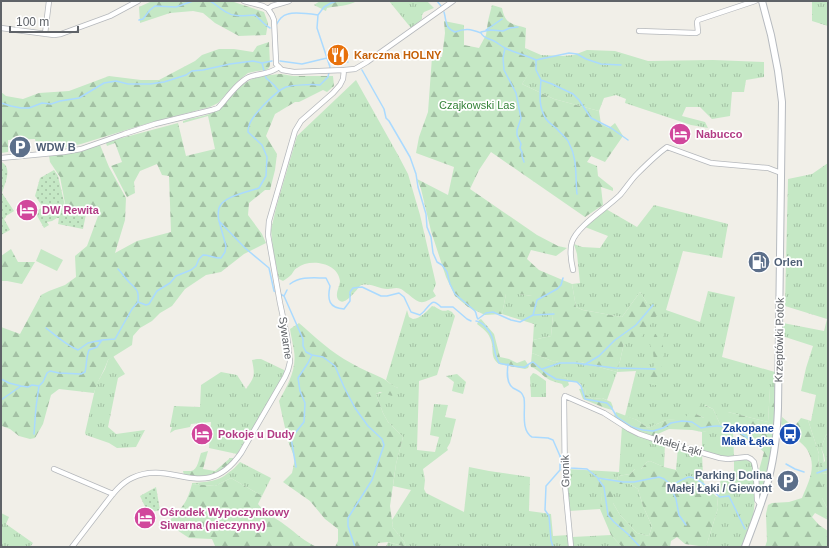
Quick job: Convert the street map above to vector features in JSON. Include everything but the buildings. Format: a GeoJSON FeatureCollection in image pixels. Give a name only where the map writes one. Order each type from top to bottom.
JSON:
{"type":"FeatureCollection","features":[{"type":"Feature","properties":{"kind":"main road","name":"Krzeptówki Potok"},"geometry":{"type":"LineString","coordinates":[[745,547],[761,505],[770,474],[777,426],[783,110],[781,86],[762,1]]}},
{"type":"Feature","properties":{"kind":"street"},"geometry":{"type":"LineString","coordinates":[[45,34],[49,1]]}},
{"type":"Feature","properties":{"kind":"street"},"geometry":{"type":"LineString","coordinates":[[1,28],[54,35],[61,34],[110,16],[138,1]]}},
{"type":"Feature","properties":{"kind":"street"},"geometry":{"type":"LineString","coordinates":[[244,1],[263,6],[268,9],[274,20],[276,64],[282,70],[294,72],[350,70],[355,68],[367,62],[453,1]]}},
{"type":"Feature","properties":{"kind":"street"},"geometry":{"type":"LineString","coordinates":[[268,9],[272,6],[289,1]]}},
{"type":"Feature","properties":{"kind":"street"},"geometry":{"type":"LineString","coordinates":[[639,31],[696,33],[698,32],[698,20],[755,1]]}},
{"type":"Feature","properties":{"kind":"street"},"geometry":{"type":"LineString","coordinates":[[1,158],[81,149],[155,124],[215,109],[245,79],[274,71],[279,67]]}},
{"type":"Feature","properties":{"kind":"street","name":"Sywarne"},"geometry":{"type":"LineString","coordinates":[[72,547],[113,494],[128,480],[148,472],[193,479],[203,479],[220,474],[234,463],[241,453],[278,390],[288,370],[290,362],[287,336],[268,235],[269,221],[295,131],[301,121],[340,85],[344,79],[344,70]]}},
{"type":"Feature","properties":{"kind":"street"},"geometry":{"type":"LineString","coordinates":[[573,270],[570,254],[572,242],[578,232],[618,196],[637,174],[667,147],[711,163],[768,168],[781,173]]}},
{"type":"Feature","properties":{"kind":"street","name":"Małej Łąki"},"geometry":{"type":"LineString","coordinates":[[565,396],[604,413],[630,429],[651,438],[720,458],[728,459],[747,457],[751,459],[754,462],[756,472],[757,500],[761,505]]}},
{"type":"Feature","properties":{"kind":"street","name":"Gronik"},"geometry":{"type":"LineString","coordinates":[[565,396],[565,485],[571,547]]}},
{"type":"Feature","properties":{"kind":"street"},"geometry":{"type":"LineString","coordinates":[[54,470],[113,494]]}},
{"type":"Feature","properties":{"kind":"green space"},"geometry":{"type":"Polygon","coordinates":[[[152,1],[231,1],[264,12],[268,23],[266,35],[239,36],[215,23],[203,13],[193,11],[170,13],[140,23],[139,7],[152,1]]]}},
{"type":"Feature","properties":{"kind":"green space"},"geometry":{"type":"Polygon","coordinates":[[[320,1],[357,1],[346,5],[327,8],[326,11],[314,5],[320,1]]]}},
{"type":"Feature","properties":{"kind":"green space"},"geometry":{"type":"Polygon","coordinates":[[[389,1],[427,1],[434,8],[424,12],[422,19],[411,28],[389,1]]]}},
{"type":"Feature","properties":{"kind":"green space"},"geometry":{"type":"Polygon","coordinates":[[[812,1],[828,1],[828,26],[812,21],[812,1]]]}},
{"type":"Feature","properties":{"kind":"green space","name":"Czajkowski Las"},"geometry":{"type":"Polygon","coordinates":[[[492,5],[502,8],[507,20],[526,28],[525,48],[537,62],[522,84],[554,99],[599,111],[601,124],[609,128],[615,123],[623,136],[605,162],[591,156],[587,162],[597,166],[598,176],[613,188],[613,191],[601,187],[603,205],[585,217],[491,152],[479,170],[470,189],[537,235],[558,246],[567,248],[556,256],[531,250],[527,259],[539,270],[572,284],[576,307],[583,310],[622,317],[640,292],[647,303],[658,314],[640,339],[624,343],[617,372],[581,362],[566,363],[552,361],[532,353],[533,340],[551,336],[553,315],[551,307],[544,315],[530,316],[532,296],[506,294],[502,314],[485,315],[468,307],[455,296],[446,277],[431,231],[421,189],[417,179],[448,195],[454,167],[416,153],[419,137],[428,112],[432,57],[442,57],[445,33],[444,21],[464,25],[464,45],[479,48],[486,35],[492,5]]]}},
{"type":"Feature","properties":{"kind":"green space"},"geometry":{"type":"Polygon","coordinates":[[[269,42],[269,68],[266,70],[248,73],[238,81],[218,103],[210,107],[63,148],[37,151],[35,139],[8,140],[8,152],[1,153],[1,92],[6,96],[23,99],[39,93],[69,91],[109,76],[141,80],[159,80],[195,61],[202,55],[219,49],[234,49],[253,52],[257,46],[269,42]]]}},
{"type":"Feature","properties":{"kind":"green space"},"geometry":{"type":"Polygon","coordinates":[[[525,48],[541,55],[574,55],[587,50],[615,51],[648,61],[713,60],[764,62],[764,77],[746,80],[744,92],[732,92],[730,116],[712,119],[700,107],[686,107],[682,116],[705,122],[708,128],[691,125],[625,103],[626,99],[616,95],[604,98],[599,111],[554,99],[522,84],[536,62],[525,48]]]}},
{"type":"Feature","properties":{"kind":"green space"},"geometry":{"type":"Polygon","coordinates":[[[281,74],[293,76],[333,76],[334,86],[327,92],[323,90],[299,102],[295,102],[275,114],[266,136],[277,154],[270,190],[265,190],[249,203],[248,215],[262,234],[266,243],[244,254],[221,272],[206,275],[185,289],[172,306],[140,328],[133,336],[132,345],[108,360],[94,393],[59,389],[51,395],[43,424],[35,438],[30,439],[19,436],[10,429],[2,426],[1,327],[20,334],[41,295],[65,285],[76,277],[75,256],[87,246],[98,216],[66,209],[60,177],[50,162],[49,156],[47,155],[81,151],[100,145],[109,167],[126,198],[125,220],[115,253],[137,241],[171,232],[169,176],[162,175],[157,164],[140,171],[134,182],[135,193],[127,197],[111,166],[122,162],[115,143],[107,146],[106,143],[178,123],[186,156],[215,149],[208,116],[183,123],[183,121],[208,115],[218,110],[248,81],[259,77],[281,74]]]}},
{"type":"Feature","properties":{"kind":"green space"},"geometry":{"type":"Polygon","coordinates":[[[356,80],[408,174],[420,215],[436,284],[433,291],[436,296],[428,301],[419,302],[399,288],[384,289],[372,285],[361,285],[351,296],[342,302],[337,297],[340,281],[338,275],[329,266],[322,264],[308,263],[302,265],[295,269],[291,275],[283,281],[279,279],[273,250],[271,230],[297,136],[356,80]]]}},
{"type":"Feature","properties":{"kind":"green space"},"geometry":{"type":"Polygon","coordinates":[[[1,162],[5,164],[7,168],[7,176],[2,193],[14,211],[4,219],[10,230],[1,235],[1,162]]]}},
{"type":"Feature","properties":{"kind":"green space"},"geometry":{"type":"Polygon","coordinates":[[[828,163],[828,434],[826,435],[821,448],[824,460],[822,473],[828,474],[828,510],[822,498],[822,476],[818,470],[819,454],[808,420],[811,421],[816,395],[801,391],[813,346],[782,336],[783,323],[824,331],[827,319],[785,306],[788,179],[812,174],[828,163]]]}},
{"type":"Feature","properties":{"kind":"green space"},"geometry":{"type":"Polygon","coordinates":[[[54,170],[58,176],[66,210],[86,214],[83,229],[58,224],[59,218],[47,222],[49,225],[44,228],[35,212],[43,207],[35,196],[40,178],[54,170]]]}},
{"type":"Feature","properties":{"kind":"green space"},"geometry":{"type":"Polygon","coordinates":[[[654,205],[728,224],[722,258],[683,251],[666,310],[700,322],[708,291],[735,297],[722,357],[775,372],[775,387],[770,388],[768,422],[728,412],[728,415],[738,422],[737,426],[720,424],[713,409],[705,405],[704,418],[696,414],[685,419],[666,420],[648,428],[637,420],[625,416],[636,371],[617,372],[624,343],[647,303],[640,292],[622,317],[583,310],[576,307],[572,284],[580,283],[577,254],[574,244],[582,247],[600,248],[608,236],[585,227],[606,209],[637,227],[654,205]]]}},
{"type":"Feature","properties":{"kind":"green space"},"geometry":{"type":"Polygon","coordinates":[[[11,249],[18,262],[35,262],[22,284],[1,281],[1,256],[11,249]]]}},
{"type":"Feature","properties":{"kind":"green space"},"geometry":{"type":"Polygon","coordinates":[[[41,249],[63,260],[57,271],[36,261],[41,249]]]}},
{"type":"Feature","properties":{"kind":"green space"},"geometry":{"type":"Polygon","coordinates":[[[506,294],[532,296],[552,307],[553,315],[551,336],[533,340],[534,324],[502,314],[506,294]]]}},
{"type":"Feature","properties":{"kind":"green space"},"geometry":{"type":"Polygon","coordinates":[[[432,306],[441,310],[448,310],[455,316],[437,375],[419,381],[417,450],[435,452],[439,437],[430,435],[434,404],[448,405],[445,417],[456,419],[450,443],[447,448],[448,450],[423,469],[425,480],[424,489],[426,493],[464,512],[469,467],[530,477],[529,511],[551,514],[553,536],[569,535],[570,547],[406,547],[404,541],[393,528],[392,520],[411,490],[393,486],[396,464],[403,437],[388,422],[376,394],[398,388],[386,380],[407,310],[409,317],[413,319],[421,316],[432,306]]]}},
{"type":"Feature","properties":{"kind":"green space"},"geometry":{"type":"Polygon","coordinates":[[[481,319],[494,334],[500,357],[517,363],[525,360],[529,366],[528,368],[525,369],[499,364],[496,361],[493,355],[489,336],[485,330],[477,324],[481,319]]]}},
{"type":"Feature","properties":{"kind":"green space"},"geometry":{"type":"Polygon","coordinates":[[[299,323],[337,354],[398,388],[392,396],[380,392],[376,394],[388,422],[403,437],[396,464],[390,506],[393,528],[404,541],[406,547],[388,542],[378,543],[377,547],[335,547],[338,541],[338,529],[325,519],[310,501],[283,482],[292,473],[295,459],[288,441],[279,401],[291,378],[294,365],[295,358],[290,329],[299,323]]]}},
{"type":"Feature","properties":{"kind":"green space"},"geometry":{"type":"Polygon","coordinates":[[[655,334],[663,334],[663,360],[658,385],[652,385],[647,374],[654,366],[653,350],[650,345],[655,334]]]}},
{"type":"Feature","properties":{"kind":"green space"},"geometry":{"type":"Polygon","coordinates":[[[532,353],[552,361],[566,363],[581,362],[617,372],[607,400],[602,398],[593,399],[586,395],[585,389],[582,388],[581,384],[573,381],[568,382],[567,378],[547,374],[534,363],[531,363],[532,353]]]}},
{"type":"Feature","properties":{"kind":"green space"},"geometry":{"type":"Polygon","coordinates":[[[113,356],[125,374],[118,378],[108,427],[116,434],[145,430],[136,447],[117,448],[109,443],[86,435],[85,433],[96,385],[108,360],[113,356]]]}},
{"type":"Feature","properties":{"kind":"green space"},"geometry":{"type":"Polygon","coordinates":[[[261,359],[284,370],[284,375],[237,454],[209,448],[211,422],[191,424],[190,427],[175,430],[170,433],[174,406],[200,407],[201,385],[221,372],[237,375],[246,389],[254,376],[252,360],[261,359]]]}},
{"type":"Feature","properties":{"kind":"green space"},"geometry":{"type":"Polygon","coordinates":[[[530,363],[534,363],[547,373],[547,369],[552,369],[556,375],[567,378],[569,385],[564,388],[562,384],[549,380],[531,367],[530,363]]]}},
{"type":"Feature","properties":{"kind":"green space"},"geometry":{"type":"Polygon","coordinates":[[[533,373],[546,381],[546,397],[531,397],[530,377],[533,373]]]}},
{"type":"Feature","properties":{"kind":"green space"},"geometry":{"type":"Polygon","coordinates":[[[457,374],[466,382],[463,394],[452,391],[454,382],[446,376],[457,374]]]}},
{"type":"Feature","properties":{"kind":"green space"},"geometry":{"type":"Polygon","coordinates":[[[770,387],[775,387],[773,439],[767,473],[760,498],[759,470],[764,452],[739,434],[723,429],[702,432],[669,429],[651,437],[624,424],[614,416],[616,412],[637,420],[648,428],[666,420],[685,418],[697,401],[701,403],[696,414],[704,418],[704,405],[713,409],[720,424],[737,426],[737,422],[727,415],[728,412],[768,422],[770,387]]]}},
{"type":"Feature","properties":{"kind":"green space"},"geometry":{"type":"Polygon","coordinates":[[[585,388],[586,395],[593,399],[602,398],[611,402],[613,407],[612,410],[583,399],[579,389],[585,388]]]}},
{"type":"Feature","properties":{"kind":"green space"},"geometry":{"type":"Polygon","coordinates":[[[782,417],[794,427],[801,418],[808,420],[819,454],[818,470],[822,475],[822,498],[828,510],[828,520],[815,513],[812,517],[819,525],[828,531],[828,547],[765,547],[767,541],[766,514],[768,505],[772,503],[789,502],[802,498],[812,467],[810,454],[806,448],[781,424],[782,417]]]}},
{"type":"Feature","properties":{"kind":"green space"},"geometry":{"type":"Polygon","coordinates":[[[622,426],[665,443],[664,467],[650,461],[647,462],[641,469],[635,469],[630,474],[618,476],[617,480],[602,478],[599,483],[602,495],[600,509],[569,511],[567,469],[619,472],[622,426]]]}},
{"type":"Feature","properties":{"kind":"green space"},"geometry":{"type":"Polygon","coordinates":[[[720,428],[733,432],[734,457],[723,457],[702,450],[702,432],[720,428]]]}},
{"type":"Feature","properties":{"kind":"green space"},"geometry":{"type":"Polygon","coordinates":[[[828,434],[828,474],[822,473],[821,465],[825,461],[821,448],[826,435],[828,434]]]}},
{"type":"Feature","properties":{"kind":"green space"},"geometry":{"type":"Polygon","coordinates":[[[678,447],[702,453],[703,476],[680,476],[676,470],[678,447]]]}},
{"type":"Feature","properties":{"kind":"green space"},"geometry":{"type":"Polygon","coordinates":[[[208,451],[203,469],[215,471],[229,458],[233,458],[233,460],[222,470],[210,475],[184,475],[183,471],[191,471],[195,468],[198,464],[201,453],[208,451]]]}},
{"type":"Feature","properties":{"kind":"green space"},"geometry":{"type":"Polygon","coordinates":[[[744,459],[754,466],[755,501],[750,527],[742,547],[706,547],[718,508],[717,497],[719,495],[721,475],[734,473],[734,461],[744,459]]]}},
{"type":"Feature","properties":{"kind":"green space"},"geometry":{"type":"Polygon","coordinates":[[[650,461],[676,470],[681,476],[703,476],[704,485],[717,497],[718,508],[706,547],[685,544],[677,537],[671,541],[670,547],[622,547],[611,535],[600,509],[602,495],[598,487],[599,482],[602,478],[617,480],[618,476],[630,474],[635,469],[641,469],[647,462],[650,461]],[[613,484],[613,503],[620,515],[637,533],[649,536],[652,526],[643,506],[638,489],[630,484],[613,484]]]}},
{"type":"Feature","properties":{"kind":"green space"},"geometry":{"type":"Polygon","coordinates":[[[240,462],[271,478],[262,496],[231,478],[215,486],[192,484],[220,478],[231,471],[240,462]]]}},
{"type":"Feature","properties":{"kind":"green space"},"geometry":{"type":"Polygon","coordinates":[[[231,478],[262,496],[258,504],[264,511],[317,547],[214,547],[215,546],[212,539],[189,538],[177,530],[169,521],[184,505],[192,484],[215,486],[231,478]]]}},
{"type":"Feature","properties":{"kind":"green space"},"geometry":{"type":"Polygon","coordinates":[[[613,484],[630,484],[638,489],[643,506],[652,526],[649,536],[637,533],[620,515],[613,503],[613,484]]]}},
{"type":"Feature","properties":{"kind":"green space"},"geometry":{"type":"Polygon","coordinates":[[[156,487],[160,510],[148,513],[140,496],[156,487]]]}},
{"type":"Feature","properties":{"kind":"green space"},"geometry":{"type":"Polygon","coordinates":[[[1,513],[9,517],[6,524],[33,543],[30,547],[1,547],[1,513]]]}},
{"type":"Feature","properties":{"kind":"green space"},"geometry":{"type":"Polygon","coordinates":[[[611,535],[622,547],[573,547],[572,537],[611,535]]]}},
{"type":"Feature","properties":{"kind":"green space"},"geometry":{"type":"Polygon","coordinates":[[[388,542],[406,547],[386,547],[388,542]]]}},
{"type":"Feature","properties":{"kind":"waterway"},"geometry":{"type":"LineString","coordinates":[[139,20],[143,19],[155,6],[176,7],[193,1]]}},
{"type":"Feature","properties":{"kind":"waterway"},"geometry":{"type":"LineString","coordinates":[[210,1],[229,14],[240,16],[255,15],[270,28]]}},
{"type":"Feature","properties":{"kind":"waterway"},"geometry":{"type":"LineString","coordinates":[[337,1],[324,7],[318,15],[317,28],[330,67],[328,77],[320,85],[293,86],[282,89],[270,98],[254,116],[248,132],[262,145],[267,157],[266,176],[259,188],[225,200],[219,208],[218,216],[219,221],[245,248],[269,268],[274,291],[284,296],[303,339],[303,346],[306,352],[323,357],[335,366],[355,408],[368,426],[382,439],[384,445],[372,480],[348,518],[348,526],[355,547]]}},
{"type":"Feature","properties":{"kind":"waterway"},"geometry":{"type":"LineString","coordinates":[[437,1],[441,6]]}},
{"type":"Feature","properties":{"kind":"waterway"},"geometry":{"type":"LineString","coordinates":[[444,12],[446,24],[451,30],[455,32],[471,30],[481,33],[485,37],[505,48],[536,60],[536,70],[541,80],[573,94],[591,118],[611,128],[628,140]]}},
{"type":"Feature","properties":{"kind":"waterway"},"geometry":{"type":"LineString","coordinates":[[276,25],[282,17],[291,13],[318,15]]}},
{"type":"Feature","properties":{"kind":"waterway"},"geometry":{"type":"LineString","coordinates":[[486,30],[502,19]]}},
{"type":"Feature","properties":{"kind":"waterway"},"geometry":{"type":"LineString","coordinates":[[481,32],[490,30],[503,31],[518,27]]}},
{"type":"Feature","properties":{"kind":"waterway"},"geometry":{"type":"LineString","coordinates":[[505,48],[503,58],[504,70],[516,93],[521,118],[517,135],[521,144],[520,148],[524,162]]}},
{"type":"Feature","properties":{"kind":"waterway"},"geometry":{"type":"LineString","coordinates":[[536,60],[569,53],[577,54],[601,64],[621,65]]}},
{"type":"Feature","properties":{"kind":"waterway"},"geometry":{"type":"LineString","coordinates":[[280,61],[302,64],[327,58]]}},
{"type":"Feature","properties":{"kind":"waterway"},"geometry":{"type":"LineString","coordinates":[[1,103],[21,108],[29,108],[42,103],[51,104],[79,98],[104,83],[116,81],[128,84],[150,84],[164,82],[186,75],[192,71],[253,61],[262,63],[272,61]]}},
{"type":"Feature","properties":{"kind":"waterway"},"geometry":{"type":"LineString","coordinates":[[329,62],[348,62]]}},
{"type":"Feature","properties":{"kind":"waterway"},"geometry":{"type":"LineString","coordinates":[[262,63],[266,78],[279,91]]}},
{"type":"Feature","properties":{"kind":"waterway"},"geometry":{"type":"LineString","coordinates":[[362,70],[384,109],[386,118],[410,157],[426,214],[427,227],[431,237],[433,253],[437,262],[442,265],[447,272],[450,284],[455,294],[475,311],[478,319]]}},
{"type":"Feature","properties":{"kind":"waterway"},"geometry":{"type":"LineString","coordinates":[[541,80],[540,100],[543,114],[547,120],[567,139],[572,149],[575,162],[577,194]]}},
{"type":"Feature","properties":{"kind":"waterway"},"geometry":{"type":"LineString","coordinates":[[1,379],[9,383],[28,387],[32,385],[39,386],[43,382],[47,373],[50,371],[81,374],[85,372],[89,350],[97,347],[102,340],[115,339],[132,309],[138,302],[146,305],[149,304],[157,291],[170,283],[176,276],[191,270],[196,266],[199,259],[203,255],[221,258],[225,252],[226,246],[219,221]]}},
{"type":"Feature","properties":{"kind":"waterway"},"geometry":{"type":"LineString","coordinates":[[118,269],[137,290],[138,302]]}},
{"type":"Feature","properties":{"kind":"waterway"},"geometry":{"type":"LineString","coordinates":[[290,284],[294,281],[303,279],[326,278],[330,286],[330,302],[332,305],[339,308],[344,309],[350,301],[350,292],[353,288],[362,287],[381,296],[399,293],[404,297],[411,312],[420,315],[432,302],[434,302],[441,307],[453,307],[471,321]]}},
{"type":"Feature","properties":{"kind":"waterway"},"geometry":{"type":"LineString","coordinates":[[533,315],[537,300],[557,289],[561,285],[563,278]]}},
{"type":"Feature","properties":{"kind":"waterway"},"geometry":{"type":"LineString","coordinates":[[284,296],[287,290]]}},
{"type":"Feature","properties":{"kind":"waterway"},"geometry":{"type":"LineString","coordinates":[[584,365],[599,356],[615,340],[636,325],[653,305]]}},
{"type":"Feature","properties":{"kind":"waterway"},"geometry":{"type":"LineString","coordinates":[[478,319],[486,313],[493,312],[511,320],[520,322],[533,315],[554,314]]}},
{"type":"Feature","properties":{"kind":"waterway"},"geometry":{"type":"LineString","coordinates":[[476,321],[484,325],[491,335],[499,363],[525,367],[533,362],[556,379],[577,382],[581,386],[585,399],[607,403],[617,417],[632,427],[653,431],[663,428],[671,423],[682,421],[692,422],[701,428],[717,426],[735,430],[761,448]]}},
{"type":"Feature","properties":{"kind":"waterway"},"geometry":{"type":"LineString","coordinates":[[46,328],[65,343],[78,350],[88,343],[102,340]]}},
{"type":"Feature","properties":{"kind":"waterway"},"geometry":{"type":"LineString","coordinates":[[296,467],[291,438],[304,422],[305,403],[300,391],[298,378],[312,355]]}},
{"type":"Feature","properties":{"kind":"waterway"},"geometry":{"type":"LineString","coordinates":[[542,369],[560,363],[575,363],[615,368],[655,369]]}},
{"type":"Feature","properties":{"kind":"waterway"},"geometry":{"type":"LineString","coordinates":[[508,364],[507,374],[509,383],[513,388],[521,393],[524,398],[524,419],[528,434],[532,437],[548,438],[553,440],[560,456],[560,470],[546,486],[545,510],[549,516],[553,547]]}},
{"type":"Feature","properties":{"kind":"waterway"},"geometry":{"type":"LineString","coordinates":[[1,400],[21,386]]}},
{"type":"Feature","properties":{"kind":"waterway"},"geometry":{"type":"LineString","coordinates":[[34,434],[39,386]]}},
{"type":"Feature","properties":{"kind":"waterway"},"geometry":{"type":"LineString","coordinates":[[560,456],[569,457],[570,468],[587,469],[598,478],[623,482],[634,482],[659,477],[664,479],[669,483],[676,499],[679,515],[686,525]]}},
{"type":"Feature","properties":{"kind":"waterway"},"geometry":{"type":"LineString","coordinates":[[786,464],[804,472]]}},
{"type":"Feature","properties":{"kind":"waterway"},"geometry":{"type":"LineString","coordinates":[[817,473],[828,469]]}},
{"type":"Feature","properties":{"kind":"waterway"},"geometry":{"type":"LineString","coordinates":[[670,486],[690,477],[701,482],[720,497],[729,496],[745,529]]}},
{"type":"Feature","properties":{"kind":"waterway"},"geometry":{"type":"LineString","coordinates":[[598,479],[604,487],[608,515],[640,547]]}},
{"type":"Feature","properties":{"kind":"place","name":"Karczma HOLNY"},"geometry":{"type":"Point","coordinates":[338,55]}},
{"type":"Feature","properties":{"kind":"place","name":"Nabucco"},"geometry":{"type":"Point","coordinates":[680,134]}},
{"type":"Feature","properties":{"kind":"place","name":"WDW B"},"geometry":{"type":"Point","coordinates":[20,147]}},
{"type":"Feature","properties":{"kind":"place","name":"DW Rewita"},"geometry":{"type":"Point","coordinates":[27,210]}},
{"type":"Feature","properties":{"kind":"place","name":"Orlen"},"geometry":{"type":"Point","coordinates":[759,262]}},
{"type":"Feature","properties":{"kind":"place","name":"Pokoje u Dudy"},"geometry":{"type":"Point","coordinates":[202,434]}},
{"type":"Feature","properties":{"kind":"place","name":"Zakopane Mała Łąka"},"geometry":{"type":"Point","coordinates":[790,434]}},
{"type":"Feature","properties":{"kind":"place","name":"Parking Dolina Małej Łąki / Giewont"},"geometry":{"type":"Point","coordinates":[788,481]}},
{"type":"Feature","properties":{"kind":"place","name":"Ośrodek Wypoczynkowy Siwarna (nieczynny)"},"geometry":{"type":"Point","coordinates":[145,518]}}]}
